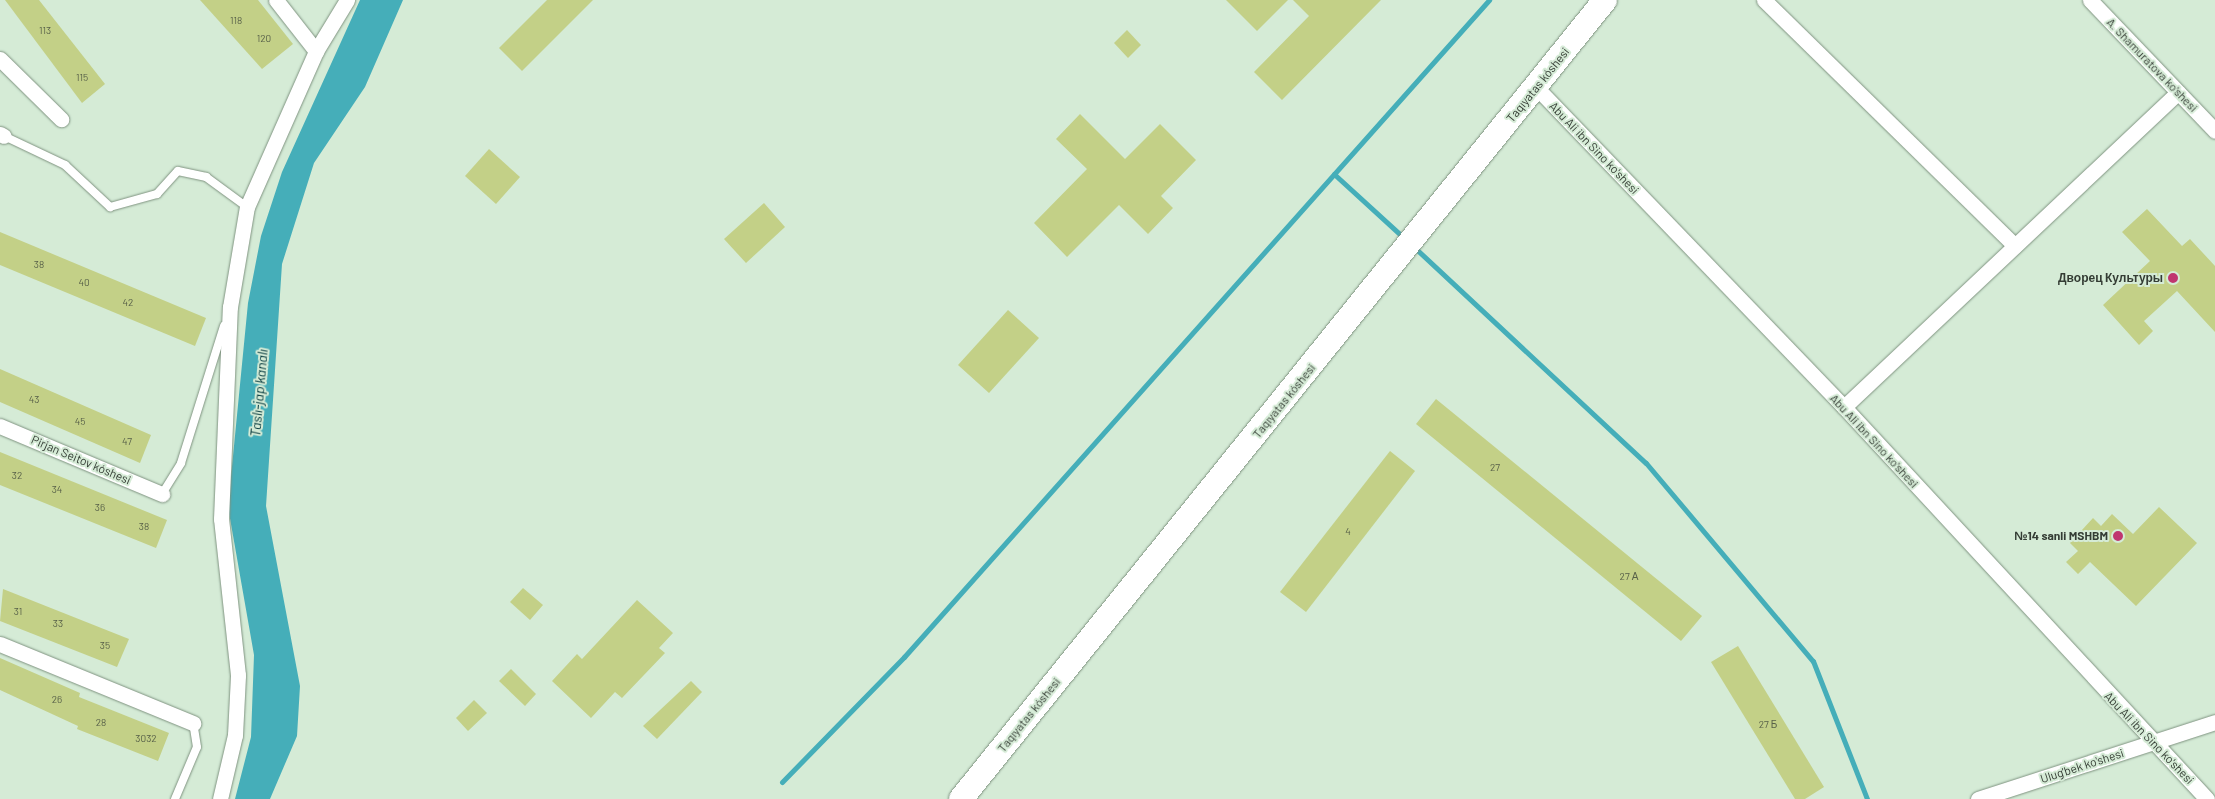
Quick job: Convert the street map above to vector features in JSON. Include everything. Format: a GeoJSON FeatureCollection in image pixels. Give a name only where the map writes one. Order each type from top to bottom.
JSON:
{"type":"FeatureCollection","features":[{"type":"Feature","properties":{"kind":"main road","name":"Taqıyatas kóshesi"},"geometry":{"type":"LineString","coordinates":[[961,799],[1605,0]]}},
{"type":"Feature","properties":{"kind":"street"},"geometry":{"type":"LineString","coordinates":[[276,0],[316,51]]}},
{"type":"Feature","properties":{"kind":"street"},"geometry":{"type":"LineString","coordinates":[[220,799],[235,734],[238,675],[221,519],[230,308],[247,207],[316,51],[347,0]]}},
{"type":"Feature","properties":{"kind":"street"},"geometry":{"type":"LineString","coordinates":[[1764,0],[2015,246]]}},
{"type":"Feature","properties":{"kind":"street","name":"A. Shamuratova ko'shesi"},"geometry":{"type":"LineString","coordinates":[[2090,0],[2215,131]]}},
{"type":"Feature","properties":{"kind":"street"},"geometry":{"type":"LineString","coordinates":[[0,59],[61,119]]}},
{"type":"Feature","properties":{"kind":"street","name":"Abu Ali ibn Sino ko'shesi"},"geometry":{"type":"LineString","coordinates":[[1536,87],[1844,407],[2152,743],[2207,799]]}},
{"type":"Feature","properties":{"kind":"street"},"geometry":{"type":"LineString","coordinates":[[1844,407],[2178,92]]}},
{"type":"Feature","properties":{"kind":"street","name":"Pirjan Seitov kóshesi"},"geometry":{"type":"LineString","coordinates":[[0,426],[162,494]]}},
{"type":"Feature","properties":{"kind":"street"},"geometry":{"type":"LineString","coordinates":[[0,644],[194,723]]}},
{"type":"Feature","properties":{"kind":"street","name":"Ulug'bek ko'shesi"},"geometry":{"type":"LineString","coordinates":[[1978,799],[2215,722]]}},
{"type":"Feature","properties":{"kind":"lane"},"geometry":{"type":"LineString","coordinates":[[2,135],[65,165],[110,207],[157,194],[178,171],[206,177],[247,207]]}},
{"type":"Feature","properties":{"kind":"lane"},"geometry":{"type":"LineString","coordinates":[[162,494],[181,463],[230,308]]}},
{"type":"Feature","properties":{"kind":"lane"},"geometry":{"type":"LineString","coordinates":[[175,799],[197,746],[194,723]]}},
{"type":"Feature","properties":{"kind":"water","name":"Taslı-jap kanalı"},"geometry":{"type":"Polygon","coordinates":[[[360,0],[403,0],[365,87],[314,163],[282,264],[266,506],[300,686],[297,736],[270,799],[235,799],[251,737],[254,655],[228,507],[248,303],[261,236],[282,172],[360,0]]]}},
{"type":"Feature","properties":{"kind":"building"},"geometry":{"type":"Polygon","coordinates":[[[5,0],[39,0],[105,84],[82,103],[5,0]]]}},
{"type":"Feature","properties":{"kind":"building"},"geometry":{"type":"Polygon","coordinates":[[[200,0],[258,0],[293,44],[262,69],[200,0]]]}},
{"type":"Feature","properties":{"kind":"building"},"geometry":{"type":"Polygon","coordinates":[[[547,0],[593,0],[522,71],[499,48],[547,0]]]}},
{"type":"Feature","properties":{"kind":"building"},"geometry":{"type":"Polygon","coordinates":[[[1226,0],[1288,0],[1257,31],[1226,0]]]}},
{"type":"Feature","properties":{"kind":"building"},"geometry":{"type":"Polygon","coordinates":[[[1293,0],[1381,0],[1282,100],[1254,72],[1309,16],[1293,0]]]}},
{"type":"Feature","properties":{"kind":"building"},"geometry":{"type":"Polygon","coordinates":[[[1127,30],[1141,45],[1128,58],[1114,43],[1127,30]]]}},
{"type":"Feature","properties":{"kind":"building"},"geometry":{"type":"Polygon","coordinates":[[[1080,114],[1125,159],[1160,124],[1196,160],[1161,196],[1173,208],[1148,234],[1119,205],[1067,257],[1034,223],[1087,169],[1056,139],[1080,114]]]}},
{"type":"Feature","properties":{"kind":"building"},"geometry":{"type":"Polygon","coordinates":[[[489,149],[520,177],[496,204],[465,176],[489,149]]]}},
{"type":"Feature","properties":{"kind":"building"},"geometry":{"type":"Polygon","coordinates":[[[764,203],[785,227],[746,263],[724,239],[764,203]]]}},
{"type":"Feature","properties":{"kind":"building","name":"Дворец Культуры"},"geometry":{"type":"Polygon","coordinates":[[[2147,209],[2182,246],[2190,239],[2215,266],[2215,332],[2177,291],[2144,321],[2153,331],[2139,345],[2103,305],[2150,261],[2122,232],[2147,209]]]}},
{"type":"Feature","properties":{"kind":"building"},"geometry":{"type":"Polygon","coordinates":[[[0,232],[206,318],[195,346],[0,265],[0,232]]]}},
{"type":"Feature","properties":{"kind":"building"},"geometry":{"type":"Polygon","coordinates":[[[1008,310],[1039,338],[989,393],[958,365],[1008,310]]]}},
{"type":"Feature","properties":{"kind":"building"},"geometry":{"type":"Polygon","coordinates":[[[0,369],[151,435],[140,463],[0,402],[0,369]]]}},
{"type":"Feature","properties":{"kind":"building"},"geometry":{"type":"Polygon","coordinates":[[[1436,399],[1702,616],[1681,641],[1416,424],[1436,399]]]}},
{"type":"Feature","properties":{"kind":"building"},"geometry":{"type":"Polygon","coordinates":[[[1390,451],[1415,471],[1306,612],[1280,592],[1390,451]]]}},
{"type":"Feature","properties":{"kind":"building"},"geometry":{"type":"Polygon","coordinates":[[[0,452],[167,520],[156,548],[0,485],[0,452]]]}},
{"type":"Feature","properties":{"kind":"building"},"geometry":{"type":"Polygon","coordinates":[[[2159,507],[2197,543],[2136,606],[2090,562],[2078,574],[2066,562],[2078,551],[2070,543],[2093,518],[2101,526],[2112,514],[2133,534],[2159,507]]]}},
{"type":"Feature","properties":{"kind":"building"},"geometry":{"type":"Polygon","coordinates":[[[523,588],[543,605],[530,620],[510,602],[523,588]]]}},
{"type":"Feature","properties":{"kind":"building"},"geometry":{"type":"Polygon","coordinates":[[[3,589],[129,639],[117,667],[0,621],[3,589]]]}},
{"type":"Feature","properties":{"kind":"building"},"geometry":{"type":"Polygon","coordinates":[[[637,600],[673,633],[659,648],[665,653],[622,698],[615,692],[591,718],[552,681],[577,654],[582,659],[637,600]]]}},
{"type":"Feature","properties":{"kind":"building"},"geometry":{"type":"Polygon","coordinates":[[[1738,646],[1824,787],[1805,799],[1795,799],[1711,662],[1738,646]]]}},
{"type":"Feature","properties":{"kind":"building"},"geometry":{"type":"Polygon","coordinates":[[[0,658],[80,693],[79,697],[169,733],[158,761],[77,729],[78,726],[0,690],[0,658]]]}},
{"type":"Feature","properties":{"kind":"building"},"geometry":{"type":"Polygon","coordinates":[[[511,669],[536,694],[525,706],[499,681],[511,669]]]}},
{"type":"Feature","properties":{"kind":"building"},"geometry":{"type":"Polygon","coordinates":[[[691,681],[702,692],[657,739],[643,726],[691,681]]]}},
{"type":"Feature","properties":{"kind":"building"},"geometry":{"type":"Polygon","coordinates":[[[474,700],[487,713],[468,731],[456,718],[474,700]]]}},
{"type":"Feature","properties":{"kind":"waterway"},"geometry":{"type":"LineString","coordinates":[[782,782],[904,657],[1489,0]]}},
{"type":"Feature","properties":{"kind":"waterway"},"geometry":{"type":"LineString","coordinates":[[1334,174],[1404,238]]}},
{"type":"Feature","properties":{"kind":"waterway"},"geometry":{"type":"LineString","coordinates":[[1414,247],[1646,463],[1813,661],[1867,799]]}},
{"type":"Feature","properties":{"kind":"place","name":"Дворец Культуры"},"geometry":{"type":"Point","coordinates":[2173,278]}},
{"type":"Feature","properties":{"kind":"place","name":"№14 sanli MSHBM"},"geometry":{"type":"Point","coordinates":[2118,536]}}]}
